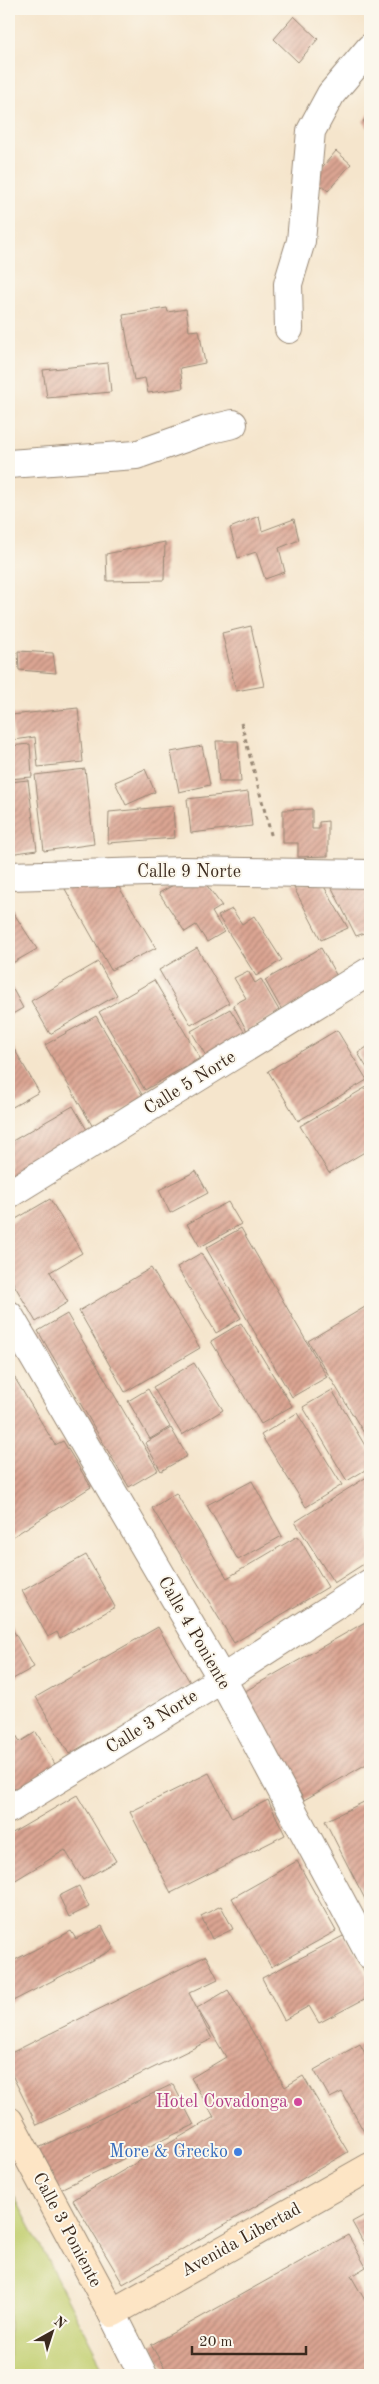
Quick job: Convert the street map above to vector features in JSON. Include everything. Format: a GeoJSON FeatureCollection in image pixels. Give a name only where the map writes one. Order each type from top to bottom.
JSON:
{"type":"FeatureCollection","features":[{"type":"Feature","properties":{"kind":"main road","name":"Calle 3 Poniente"},"geometry":{"type":"LineString","coordinates":[[9,2121],[112,2313]]}},
{"type":"Feature","properties":{"kind":"main road","name":"Avenida Libertad"},"geometry":{"type":"LineString","coordinates":[[112,2313],[370,2167]]}},
{"type":"Feature","properties":{"kind":"street"},"geometry":{"type":"LineString","coordinates":[[289,329],[288,284],[301,242],[311,131],[331,94],[370,48]]}},
{"type":"Feature","properties":{"kind":"street"},"geometry":{"type":"LineString","coordinates":[[9,464],[136,455],[207,430],[232,424]]}},
{"type":"Feature","properties":{"kind":"street","name":"Calle 9 Norte"},"geometry":{"type":"LineString","coordinates":[[9,876],[183,871],[370,874]]}},
{"type":"Feature","properties":{"kind":"street","name":"Calle 5 Norte"},"geometry":{"type":"LineString","coordinates":[[9,1194],[370,971]]}},
{"type":"Feature","properties":{"kind":"street","name":"Calle 4 Poniente"},"geometry":{"type":"LineString","coordinates":[[9,1315],[222,1679],[370,1955]]}},
{"type":"Feature","properties":{"kind":"street","name":"Calle 3 Norte"},"geometry":{"type":"LineString","coordinates":[[9,1809],[222,1679],[370,1584]]}},
{"type":"Feature","properties":{"kind":"street"},"geometry":{"type":"LineString","coordinates":[[112,2313],[143,2375]]}},
{"type":"Feature","properties":{"kind":"path"},"geometry":{"type":"LineString","coordinates":[[241,723],[281,872]]}},
{"type":"Feature","properties":{"kind":"green space"},"geometry":{"type":"Polygon","coordinates":[[[9,2186],[107,2375],[9,2375],[9,2186]]]}},
{"type":"Feature","properties":{"kind":"building"},"geometry":{"type":"Polygon","coordinates":[[[294,16],[318,39],[298,62],[274,39],[294,16]]]}},
{"type":"Feature","properties":{"kind":"building"},"geometry":{"type":"Polygon","coordinates":[[[370,113],[370,131],[363,121],[370,113]]]}},
{"type":"Feature","properties":{"kind":"building"},"geometry":{"type":"Polygon","coordinates":[[[336,151],[351,164],[328,191],[313,178],[336,151]]]}},
{"type":"Feature","properties":{"kind":"building"},"geometry":{"type":"Polygon","coordinates":[[[167,308],[168,312],[186,309],[189,331],[199,330],[205,363],[180,368],[183,388],[148,393],[145,378],[134,380],[123,315],[167,308]]]}},
{"type":"Feature","properties":{"kind":"building"},"geometry":{"type":"Polygon","coordinates":[[[108,363],[111,392],[47,398],[43,370],[108,363]]]}},
{"type":"Feature","properties":{"kind":"building"},"geometry":{"type":"Polygon","coordinates":[[[259,516],[262,531],[294,519],[299,540],[279,548],[285,572],[265,579],[256,552],[238,558],[230,528],[259,516]]]}},
{"type":"Feature","properties":{"kind":"building"},"geometry":{"type":"Polygon","coordinates":[[[165,542],[164,580],[107,581],[106,554],[165,542]]]}},
{"type":"Feature","properties":{"kind":"building"},"geometry":{"type":"Polygon","coordinates":[[[251,626],[264,686],[236,691],[222,633],[251,626]]]}},
{"type":"Feature","properties":{"kind":"building"},"geometry":{"type":"Polygon","coordinates":[[[18,651],[53,653],[56,673],[19,670],[18,651]]]}},
{"type":"Feature","properties":{"kind":"building"},"geometry":{"type":"Polygon","coordinates":[[[78,708],[83,762],[38,767],[35,737],[14,740],[11,715],[78,708]]]}},
{"type":"Feature","properties":{"kind":"building"},"geometry":{"type":"Polygon","coordinates":[[[216,741],[238,741],[241,782],[219,782],[216,741]]]}},
{"type":"Feature","properties":{"kind":"building"},"geometry":{"type":"Polygon","coordinates":[[[30,744],[32,777],[9,779],[9,746],[30,744]]]}},
{"type":"Feature","properties":{"kind":"building"},"geometry":{"type":"Polygon","coordinates":[[[202,746],[210,785],[179,792],[171,752],[202,746]]]}},
{"type":"Feature","properties":{"kind":"building"},"geometry":{"type":"Polygon","coordinates":[[[85,769],[94,844],[44,851],[35,775],[85,769]]]}},
{"type":"Feature","properties":{"kind":"building"},"geometry":{"type":"Polygon","coordinates":[[[145,769],[155,792],[126,805],[115,782],[145,769]]]}},
{"type":"Feature","properties":{"kind":"building"},"geometry":{"type":"Polygon","coordinates":[[[28,780],[37,850],[9,854],[9,782],[28,780]]]}},
{"type":"Feature","properties":{"kind":"building"},"geometry":{"type":"Polygon","coordinates":[[[248,792],[252,826],[191,833],[187,799],[248,792]]]}},
{"type":"Feature","properties":{"kind":"building"},"geometry":{"type":"Polygon","coordinates":[[[173,806],[175,838],[108,843],[109,812],[173,806]]]}},
{"type":"Feature","properties":{"kind":"building"},"geometry":{"type":"Polygon","coordinates":[[[312,809],[312,829],[319,829],[319,822],[328,821],[328,856],[298,857],[298,843],[283,843],[283,810],[312,809]]]}},
{"type":"Feature","properties":{"kind":"building"},"geometry":{"type":"Polygon","coordinates":[[[197,872],[222,906],[212,912],[224,932],[207,942],[196,925],[185,932],[159,893],[197,872]]]}},
{"type":"Feature","properties":{"kind":"building"},"geometry":{"type":"Polygon","coordinates":[[[114,879],[156,948],[111,970],[65,889],[114,879]]]}},
{"type":"Feature","properties":{"kind":"building"},"geometry":{"type":"Polygon","coordinates":[[[322,883],[348,928],[321,940],[292,884],[322,883]]]}},
{"type":"Feature","properties":{"kind":"building"},"geometry":{"type":"Polygon","coordinates":[[[331,886],[370,887],[370,931],[356,936],[331,886]]]}},
{"type":"Feature","properties":{"kind":"building"},"geometry":{"type":"Polygon","coordinates":[[[9,906],[37,949],[9,965],[9,906]]]}},
{"type":"Feature","properties":{"kind":"building"},"geometry":{"type":"Polygon","coordinates":[[[232,909],[242,924],[254,916],[282,960],[256,976],[218,916],[232,909]]]}},
{"type":"Feature","properties":{"kind":"building"},"geometry":{"type":"Polygon","coordinates":[[[197,948],[229,1003],[191,1025],[159,970],[197,948]]]}},
{"type":"Feature","properties":{"kind":"building"},"geometry":{"type":"Polygon","coordinates":[[[321,948],[339,980],[283,1012],[265,980],[321,948]]]}},
{"type":"Feature","properties":{"kind":"building"},"geometry":{"type":"Polygon","coordinates":[[[98,962],[117,995],[50,1034],[31,1001],[98,962]]]}},
{"type":"Feature","properties":{"kind":"building"},"geometry":{"type":"Polygon","coordinates":[[[248,971],[255,983],[261,979],[280,1012],[247,1031],[233,1005],[246,998],[234,978],[248,971]]]}},
{"type":"Feature","properties":{"kind":"building"},"geometry":{"type":"Polygon","coordinates":[[[154,980],[200,1058],[145,1090],[99,1012],[154,980]]]}},
{"type":"Feature","properties":{"kind":"building"},"geometry":{"type":"Polygon","coordinates":[[[9,982],[23,1008],[9,1016],[9,982]]]}},
{"type":"Feature","properties":{"kind":"building"},"geometry":{"type":"Polygon","coordinates":[[[230,1009],[245,1033],[206,1056],[191,1031],[230,1009]]]}},
{"type":"Feature","properties":{"kind":"building"},"geometry":{"type":"Polygon","coordinates":[[[96,1016],[144,1098],[93,1127],[45,1045],[96,1016]]]}},
{"type":"Feature","properties":{"kind":"building"},"geometry":{"type":"Polygon","coordinates":[[[337,1030],[367,1080],[298,1121],[268,1071],[337,1030]]]}},
{"type":"Feature","properties":{"kind":"building"},"geometry":{"type":"Polygon","coordinates":[[[9,1040],[39,1092],[9,1109],[9,1040]]]}},
{"type":"Feature","properties":{"kind":"building"},"geometry":{"type":"Polygon","coordinates":[[[370,1045],[370,1073],[358,1053],[370,1045]]]}},
{"type":"Feature","properties":{"kind":"building"},"geometry":{"type":"Polygon","coordinates":[[[370,1085],[370,1153],[368,1150],[329,1173],[300,1126],[370,1085]]]}},
{"type":"Feature","properties":{"kind":"building"},"geometry":{"type":"Polygon","coordinates":[[[73,1106],[90,1135],[9,1182],[9,1143],[73,1106]]]}},
{"type":"Feature","properties":{"kind":"building"},"geometry":{"type":"Polygon","coordinates":[[[196,1171],[208,1193],[170,1213],[159,1190],[196,1171]]]}},
{"type":"Feature","properties":{"kind":"building"},"geometry":{"type":"Polygon","coordinates":[[[50,1199],[82,1253],[50,1272],[68,1302],[36,1322],[9,1276],[9,1223],[50,1199]]]}},
{"type":"Feature","properties":{"kind":"building"},"geometry":{"type":"Polygon","coordinates":[[[228,1202],[241,1224],[200,1247],[187,1224],[228,1202]]]}},
{"type":"Feature","properties":{"kind":"building"},"geometry":{"type":"Polygon","coordinates":[[[241,1228],[327,1377],[292,1397],[206,1248],[241,1228]]]}},
{"type":"Feature","properties":{"kind":"building"},"geometry":{"type":"Polygon","coordinates":[[[201,1253],[241,1318],[216,1333],[177,1267],[201,1253]]]}},
{"type":"Feature","properties":{"kind":"building"},"geometry":{"type":"Polygon","coordinates":[[[151,1268],[200,1348],[125,1392],[79,1311],[151,1268]]]}},
{"type":"Feature","properties":{"kind":"building"},"geometry":{"type":"Polygon","coordinates":[[[370,1304],[370,1443],[308,1341],[370,1304]]]}},
{"type":"Feature","properties":{"kind":"building"},"geometry":{"type":"Polygon","coordinates":[[[67,1314],[158,1470],[129,1487],[38,1331],[67,1314]]]}},
{"type":"Feature","properties":{"kind":"building"},"geometry":{"type":"Polygon","coordinates":[[[241,1323],[292,1406],[261,1424],[211,1341],[241,1323]]]}},
{"type":"Feature","properties":{"kind":"building"},"geometry":{"type":"Polygon","coordinates":[[[194,1363],[223,1410],[182,1435],[153,1387],[194,1363]]]}},
{"type":"Feature","properties":{"kind":"building"},"geometry":{"type":"Polygon","coordinates":[[[13,1375],[55,1445],[63,1441],[91,1487],[9,1539],[9,1504],[11,1503],[9,1500],[9,1378],[13,1375]]]}},
{"type":"Feature","properties":{"kind":"building"},"geometry":{"type":"Polygon","coordinates":[[[148,1389],[170,1427],[150,1439],[128,1401],[148,1389]]]}},
{"type":"Feature","properties":{"kind":"building"},"geometry":{"type":"Polygon","coordinates":[[[332,1390],[370,1454],[370,1467],[347,1481],[303,1407],[332,1390]]]}},
{"type":"Feature","properties":{"kind":"building"},"geometry":{"type":"Polygon","coordinates":[[[297,1413],[342,1485],[306,1507],[261,1435],[297,1413]]]}},
{"type":"Feature","properties":{"kind":"building"},"geometry":{"type":"Polygon","coordinates":[[[171,1428],[187,1456],[161,1471],[145,1443],[171,1428]]]}},
{"type":"Feature","properties":{"kind":"building"},"geometry":{"type":"Polygon","coordinates":[[[370,1475],[370,1560],[334,1583],[295,1522],[370,1475]]]}},
{"type":"Feature","properties":{"kind":"building"},"geometry":{"type":"Polygon","coordinates":[[[252,1481],[282,1536],[238,1560],[207,1505],[252,1481]]]}},
{"type":"Feature","properties":{"kind":"building"},"geometry":{"type":"Polygon","coordinates":[[[176,1493],[227,1578],[298,1536],[328,1587],[234,1643],[152,1508],[176,1493]]]}},
{"type":"Feature","properties":{"kind":"building"},"geometry":{"type":"Polygon","coordinates":[[[86,1555],[115,1607],[60,1638],[57,1632],[48,1637],[22,1591],[86,1555]]]}},
{"type":"Feature","properties":{"kind":"building"},"geometry":{"type":"Polygon","coordinates":[[[367,1621],[370,1626],[370,1762],[304,1800],[242,1693],[367,1621]]]}},
{"type":"Feature","properties":{"kind":"building"},"geometry":{"type":"Polygon","coordinates":[[[9,1623],[34,1667],[13,1679],[9,1673],[9,1623]]]}},
{"type":"Feature","properties":{"kind":"building"},"geometry":{"type":"Polygon","coordinates":[[[158,1627],[191,1684],[69,1754],[36,1697],[158,1627]]]}},
{"type":"Feature","properties":{"kind":"building"},"geometry":{"type":"Polygon","coordinates":[[[36,1732],[56,1766],[9,1794],[9,1737],[15,1733],[20,1742],[36,1732]]]}},
{"type":"Feature","properties":{"kind":"building"},"geometry":{"type":"Polygon","coordinates":[[[209,1773],[232,1818],[268,1800],[285,1835],[171,1893],[130,1812],[209,1773]]]}},
{"type":"Feature","properties":{"kind":"building"},"geometry":{"type":"Polygon","coordinates":[[[77,1795],[116,1861],[83,1880],[65,1850],[9,1884],[9,1835],[77,1795]]]}},
{"type":"Feature","properties":{"kind":"building"},"geometry":{"type":"Polygon","coordinates":[[[370,1799],[370,1901],[367,1903],[325,1821],[370,1799]]]}},
{"type":"Feature","properties":{"kind":"building"},"geometry":{"type":"Polygon","coordinates":[[[297,1861],[336,1931],[271,1967],[232,1898],[297,1861]]]}},
{"type":"Feature","properties":{"kind":"building"},"geometry":{"type":"Polygon","coordinates":[[[79,1886],[89,1907],[69,1917],[59,1896],[79,1886]]]}},
{"type":"Feature","properties":{"kind":"building"},"geometry":{"type":"Polygon","coordinates":[[[221,1906],[233,1929],[212,1939],[201,1916],[221,1906]]]}},
{"type":"Feature","properties":{"kind":"building"},"geometry":{"type":"Polygon","coordinates":[[[102,1926],[114,1949],[9,2003],[9,1963],[71,1931],[76,1939],[102,1926]]]}},
{"type":"Feature","properties":{"kind":"building"},"geometry":{"type":"Polygon","coordinates":[[[345,1935],[370,1982],[370,1996],[319,2023],[309,2006],[284,2020],[262,1978],[345,1935]]]}},
{"type":"Feature","properties":{"kind":"building"},"geometry":{"type":"Polygon","coordinates":[[[206,1956],[218,1979],[189,1993],[212,2039],[37,2125],[9,2069],[9,2054],[206,1956]]]}},
{"type":"Feature","properties":{"kind":"building"},"geometry":{"type":"Polygon","coordinates":[[[228,1990],[285,2087],[303,2076],[348,2152],[123,2284],[73,2200],[214,2117],[191,2078],[226,2057],[197,2008],[228,1990]]]}},
{"type":"Feature","properties":{"kind":"building"},"geometry":{"type":"Polygon","coordinates":[[[360,2044],[370,2063],[370,2128],[364,2132],[342,2092],[330,2098],[314,2070],[360,2044]]]}},
{"type":"Feature","properties":{"kind":"building"},"geometry":{"type":"Polygon","coordinates":[[[173,2084],[194,2125],[52,2193],[32,2151],[173,2084]]]}},
{"type":"Feature","properties":{"kind":"building"},"geometry":{"type":"Polygon","coordinates":[[[370,2212],[370,2254],[352,2222],[370,2212]]]}},
{"type":"Feature","properties":{"kind":"building"},"geometry":{"type":"Polygon","coordinates":[[[348,2235],[366,2267],[351,2276],[370,2309],[370,2375],[169,2375],[151,2345],[348,2235]]]}},
{"type":"Feature","properties":{"kind":"place","name":"Hotel Covadonga"},"geometry":{"type":"Point","coordinates":[298,2102]}},
{"type":"Feature","properties":{"kind":"place","name":"More & Grecko"},"geometry":{"type":"Point","coordinates":[238,2152]}}]}
